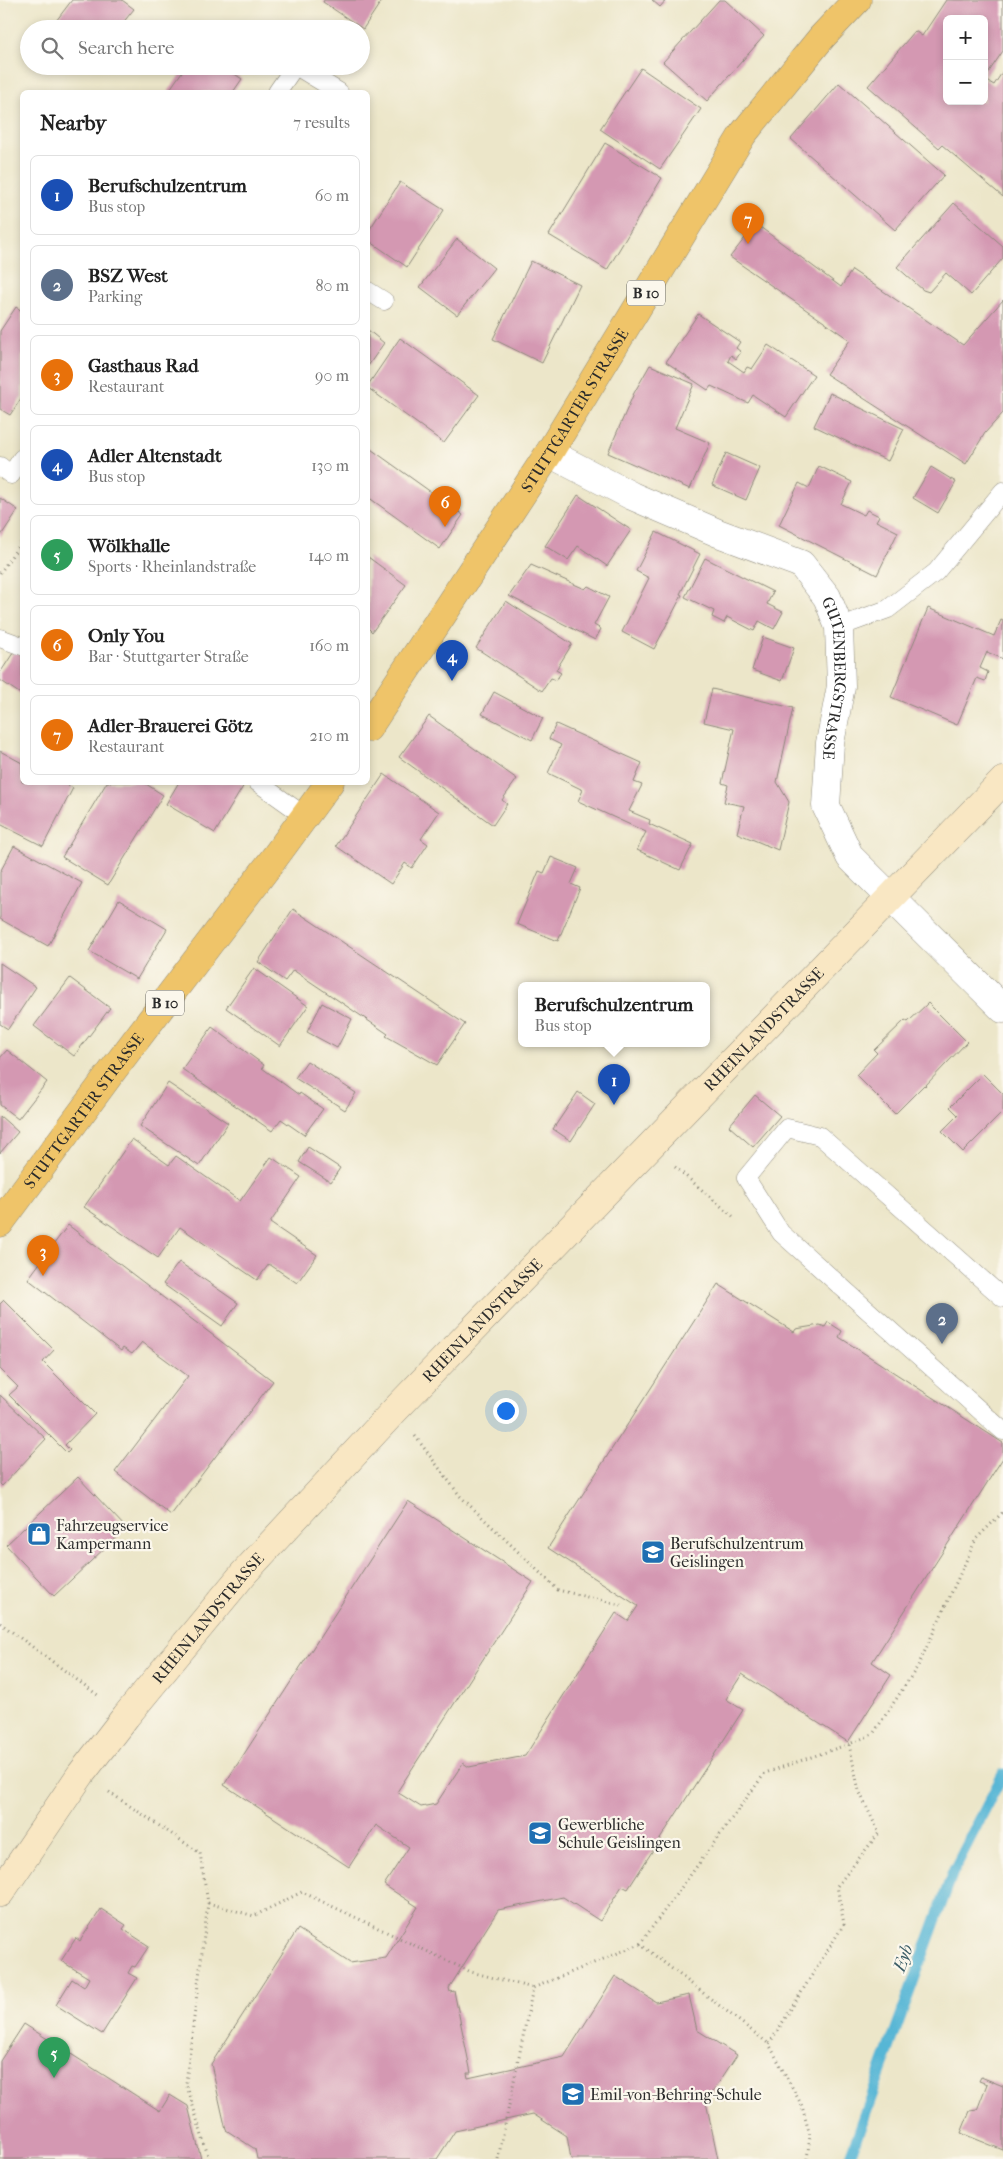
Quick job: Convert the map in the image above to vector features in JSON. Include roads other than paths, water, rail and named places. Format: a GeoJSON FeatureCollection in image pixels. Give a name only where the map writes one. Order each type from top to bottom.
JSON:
{"type":"FeatureCollection","features":[{"type":"Feature","properties":{"kind":"main road","name":"STUTTGARTER STRASSE"},"geometry":{"type":"LineString","coordinates":[[370,725],[550,453],[743,134],[822,37],[857,0]]}},
{"type":"Feature","properties":{"kind":"main road","name":"RHEINLANDSTRASSE"},"geometry":{"type":"LineString","coordinates":[[0,1893],[81,1774],[126,1716],[244,1573],[395,1410],[1003,781]]}},
{"type":"Feature","properties":{"kind":"main road","name":"STUTTGARTER STRASSE"},"geometry":{"type":"LineString","coordinates":[[0,1223],[328,785]]}},
{"type":"Feature","properties":{"kind":"street","name":"GUTENBERGSTRASSE"},"geometry":{"type":"LineString","coordinates":[[550,453],[632,496],[718,533],[801,564],[827,597],[839,627],[841,686],[830,743],[826,806],[850,857],[1003,1009]]}},
{"type":"Feature","properties":{"kind":"lane"},"geometry":{"type":"LineString","coordinates":[[278,90],[289,75]]}},
{"type":"Feature","properties":{"kind":"lane"},"geometry":{"type":"LineString","coordinates":[[311,75],[336,90]]}},
{"type":"Feature","properties":{"kind":"lane"},"geometry":{"type":"LineString","coordinates":[[370,292],[384,302]]}},
{"type":"Feature","properties":{"kind":"lane"},"geometry":{"type":"LineString","coordinates":[[0,466],[11,475],[20,461]]}},
{"type":"Feature","properties":{"kind":"lane"},"geometry":{"type":"LineString","coordinates":[[839,627],[888,609],[936,572],[1003,491]]}},
{"type":"Feature","properties":{"kind":"lane"},"geometry":{"type":"LineString","coordinates":[[0,638],[20,645]]}},
{"type":"Feature","properties":{"kind":"lane"},"geometry":{"type":"LineString","coordinates":[[261,785],[306,816]]}},
{"type":"Feature","properties":{"kind":"lane"},"geometry":{"type":"LineString","coordinates":[[1003,1298],[820,1136],[787,1128],[746,1178],[781,1233],[1003,1431]]}},
{"type":"Feature","properties":{"kind":"waterway","name":"Eyb"},"geometry":{"type":"LineString","coordinates":[[849,2159],[953,1872],[1003,1774]]}},
{"type":"Feature","properties":{"kind":"place","name":"Adler-Brauerei Götz"},"geometry":{"type":"Point","coordinates":[748,244]}},
{"type":"Feature","properties":{"kind":"place","name":"Only You"},"geometry":{"type":"Point","coordinates":[445,527]}},
{"type":"Feature","properties":{"kind":"place","name":"Adler Altenstadt"},"geometry":{"type":"Point","coordinates":[452,681]}},
{"type":"Feature","properties":{"kind":"place","name":"Berufschulzentrum"},"geometry":{"type":"Point","coordinates":[614,1105]}},
{"type":"Feature","properties":{"kind":"place","name":"Gasthaus Rad"},"geometry":{"type":"Point","coordinates":[43,1276]}},
{"type":"Feature","properties":{"kind":"place","name":"BSZ West"},"geometry":{"type":"Point","coordinates":[942,1344]}},
{"type":"Feature","properties":{"kind":"place","name":"Fahrzeugservice Kampermann"},"geometry":{"type":"Point","coordinates":[39,1534]}},
{"type":"Feature","properties":{"kind":"place","name":"Berufschulzentrum Geislingen"},"geometry":{"type":"Point","coordinates":[653,1552]}},
{"type":"Feature","properties":{"kind":"place","name":"Gewerbliche Schule Geislingen"},"geometry":{"type":"Point","coordinates":[540,1833]}},
{"type":"Feature","properties":{"kind":"place","name":"Wölkhalle"},"geometry":{"type":"Point","coordinates":[54,2078]}},
{"type":"Feature","properties":{"kind":"place","name":"Emil-von-Behring-Schule"},"geometry":{"type":"Point","coordinates":[573,2094]}}]}
